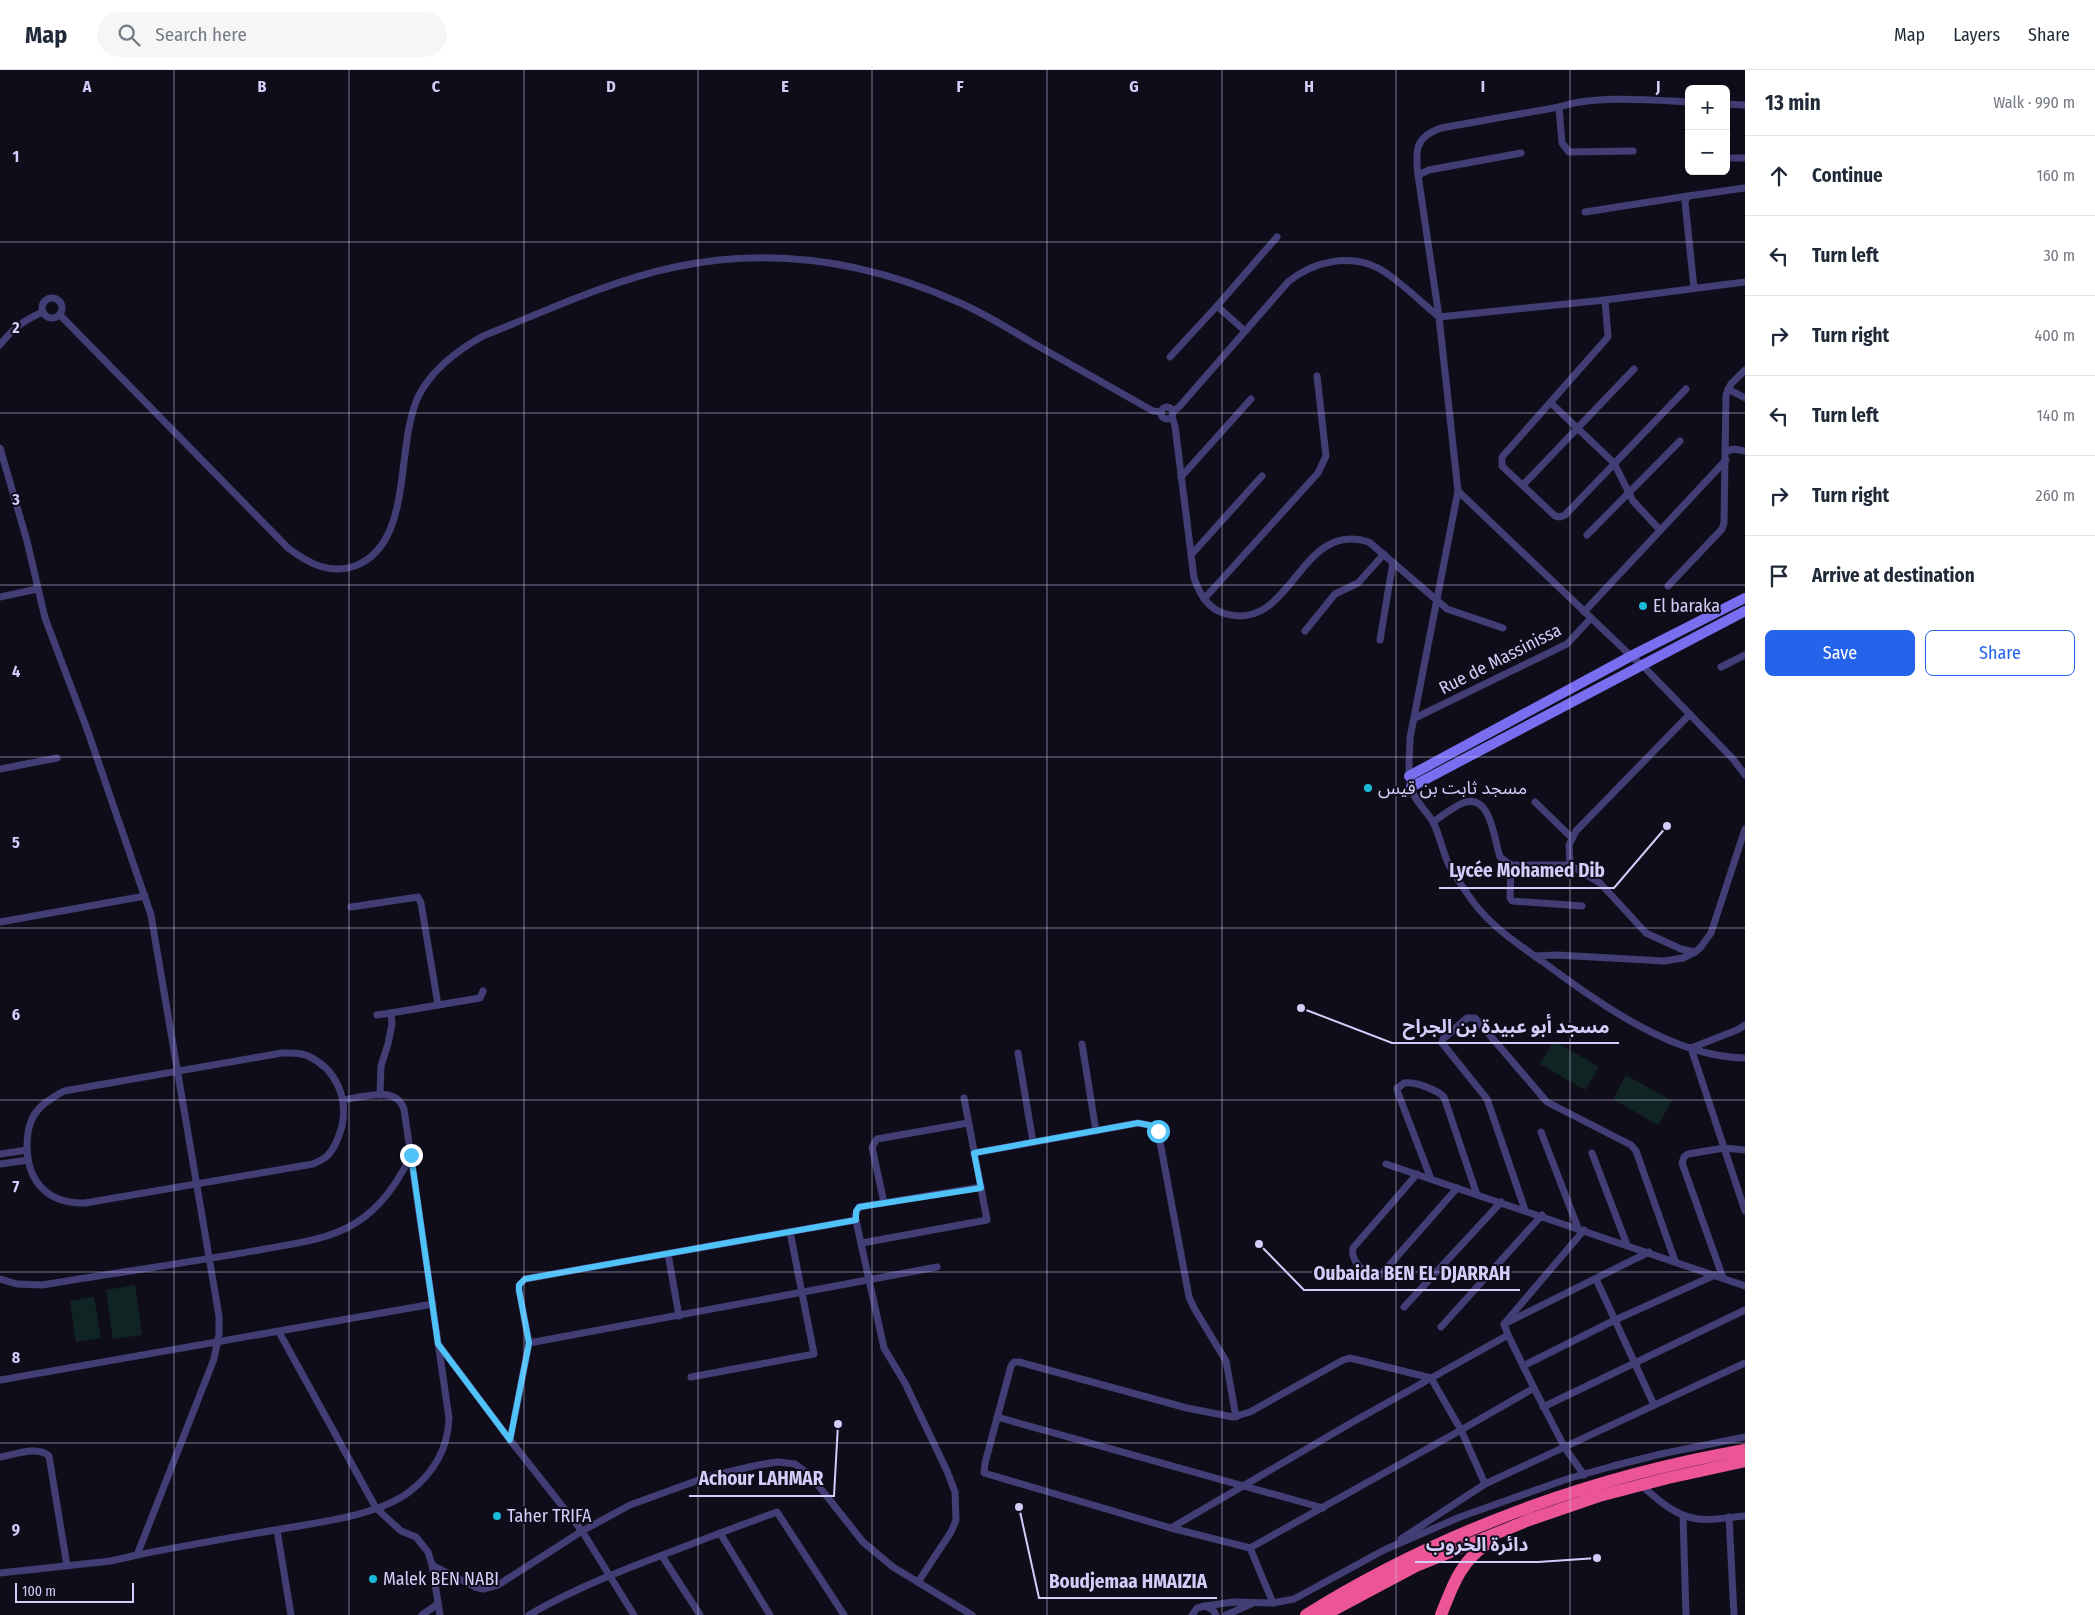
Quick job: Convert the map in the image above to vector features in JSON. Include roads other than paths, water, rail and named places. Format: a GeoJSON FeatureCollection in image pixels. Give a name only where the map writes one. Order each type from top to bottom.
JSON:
{"type":"FeatureCollection","features":[{"type":"Feature","properties":{"kind":"highway"},"geometry":{"type":"LineString","coordinates":[[1306,1615],[1394,1564],[1512,1513],[1585,1488],[1666,1466],[1745,1450]]}},
{"type":"Feature","properties":{"kind":"highway"},"geometry":{"type":"LineString","coordinates":[[1324,1615],[1416,1566],[1511,1528],[1599,1496],[1745,1461]]}},
{"type":"Feature","properties":{"kind":"highway"},"geometry":{"type":"LineString","coordinates":[[1441,1615],[1458,1575],[1467,1560],[1478,1550],[1511,1528]]}},
{"type":"Feature","properties":{"kind":"main road"},"geometry":{"type":"LineString","coordinates":[[1409,776],[1631,656],[1745,598]]}},
{"type":"Feature","properties":{"kind":"main road"},"geometry":{"type":"LineString","coordinates":[[1411,787],[1745,611]]}},
{"type":"Feature","properties":{"kind":"street"},"geometry":{"type":"LineString","coordinates":[[1685,102],[1605,100],[1573,102],[1559,107],[1480,120],[1432,132],[1424,136],[1417,147],[1418,175],[1439,316],[1458,491],[1416,718],[1410,738],[1409,776],[1414,795],[1433,822],[1449,864],[1474,903],[1497,928],[1556,972],[1632,1022],[1691,1048],[1715,1054],[1745,1058]]}},
{"type":"Feature","properties":{"kind":"street"},"geometry":{"type":"LineString","coordinates":[[1730,104],[1745,105]]}},
{"type":"Feature","properties":{"kind":"street"},"geometry":{"type":"LineString","coordinates":[[1559,107],[1562,143],[1569,152],[1633,151]]}},
{"type":"Feature","properties":{"kind":"street"},"geometry":{"type":"LineString","coordinates":[[1418,175],[1429,170],[1522,153]]}},
{"type":"Feature","properties":{"kind":"street"},"geometry":{"type":"LineString","coordinates":[[1730,158],[1745,158]]}},
{"type":"Feature","properties":{"kind":"street"},"geometry":{"type":"LineString","coordinates":[[1585,212],[1745,188]]}},
{"type":"Feature","properties":{"kind":"street"},"geometry":{"type":"LineString","coordinates":[[1688,196],[1684,202],[1694,288]]}},
{"type":"Feature","properties":{"kind":"street"},"geometry":{"type":"LineString","coordinates":[[1170,357],[1277,237]]}},
{"type":"Feature","properties":{"kind":"street"},"geometry":{"type":"LineString","coordinates":[[60,315],[288,548],[306,562],[323,568],[339,569],[352,567],[376,553],[386,542],[393,526],[397,508],[408,428],[413,411],[420,394],[432,375],[464,347],[483,336],[616,284],[675,267],[737,258],[792,258],[852,266],[891,276],[931,290],[979,312],[1153,411],[1161,412],[1168,407],[1173,414],[1175,426],[1194,578],[1204,599],[1217,610],[1234,616],[1258,614],[1275,600],[1318,552],[1341,539],[1356,538],[1369,542],[1437,602],[1457,614],[1503,628]]}},
{"type":"Feature","properties":{"kind":"street"},"geometry":{"type":"LineString","coordinates":[[1173,414],[1288,282],[1298,274],[1320,264],[1342,261],[1365,263],[1379,268],[1439,316],[1605,300],[1745,282]]}},
{"type":"Feature","properties":{"kind":"street"},"geometry":{"type":"LineString","coordinates":[[52,298],[61,303],[62,310],[56,318],[50,319],[42,312],[43,303],[52,298]]}},
{"type":"Feature","properties":{"kind":"street"},"geometry":{"type":"LineString","coordinates":[[1605,300],[1608,338],[1502,457],[1502,466],[1556,516],[1565,515],[1686,389]]}},
{"type":"Feature","properties":{"kind":"street"},"geometry":{"type":"LineString","coordinates":[[1217,306],[1245,331]]}},
{"type":"Feature","properties":{"kind":"street"},"geometry":{"type":"LineString","coordinates":[[0,344],[24,320],[42,312]]}},
{"type":"Feature","properties":{"kind":"street"},"geometry":{"type":"LineString","coordinates":[[1523,485],[1634,369]]}},
{"type":"Feature","properties":{"kind":"street"},"geometry":{"type":"LineString","coordinates":[[1668,586],[1722,529],[1726,517],[1728,389],[1745,370]]}},
{"type":"Feature","properties":{"kind":"street"},"geometry":{"type":"LineString","coordinates":[[1204,599],[1318,473],[1324,463],[1326,448],[1317,376]]}},
{"type":"Feature","properties":{"kind":"street"},"geometry":{"type":"LineString","coordinates":[[1728,389],[1745,398]]}},
{"type":"Feature","properties":{"kind":"street"},"geometry":{"type":"LineString","coordinates":[[1182,477],[1251,399]]}},
{"type":"Feature","properties":{"kind":"street"},"geometry":{"type":"LineString","coordinates":[[1551,403],[1614,463],[1629,494],[1660,530]]}},
{"type":"Feature","properties":{"kind":"street"},"geometry":{"type":"LineString","coordinates":[[1587,535],[1680,441]]}},
{"type":"Feature","properties":{"kind":"street"},"geometry":{"type":"LineString","coordinates":[[0,448],[27,541],[45,618],[87,729],[145,896],[155,934],[219,1316],[218,1341],[214,1359],[195,1412],[137,1555]]}},
{"type":"Feature","properties":{"kind":"street"},"geometry":{"type":"LineString","coordinates":[[1726,451],[1734,448],[1745,451]]}},
{"type":"Feature","properties":{"kind":"street"},"geometry":{"type":"LineString","coordinates":[[1584,612],[1726,460]]}},
{"type":"Feature","properties":{"kind":"street"},"geometry":{"type":"LineString","coordinates":[[1191,554],[1262,476]]}},
{"type":"Feature","properties":{"kind":"street"},"geometry":{"type":"LineString","coordinates":[[1458,491],[1643,666],[1733,758],[1745,775]]}},
{"type":"Feature","properties":{"kind":"street"},"geometry":{"type":"LineString","coordinates":[[1305,631],[1335,594],[1358,583],[1384,554]]}},
{"type":"Feature","properties":{"kind":"street"},"geometry":{"type":"LineString","coordinates":[[1380,640],[1393,562]]}},
{"type":"Feature","properties":{"kind":"street"},"geometry":{"type":"LineString","coordinates":[[0,597],[37,589]]}},
{"type":"Feature","properties":{"kind":"street","name":"Rue de Massinissa"},"geometry":{"type":"LineString","coordinates":[[1416,718],[1567,644],[1591,618]]}},
{"type":"Feature","properties":{"kind":"street"},"geometry":{"type":"LineString","coordinates":[[1721,667],[1745,656]]}},
{"type":"Feature","properties":{"kind":"street"},"geometry":{"type":"LineString","coordinates":[[1570,865],[1569,845],[1576,832],[1690,714]]}},
{"type":"Feature","properties":{"kind":"street"},"geometry":{"type":"LineString","coordinates":[[0,769],[58,758]]}},
{"type":"Feature","properties":{"kind":"street"},"geometry":{"type":"LineString","coordinates":[[1433,822],[1463,802],[1478,804],[1488,812],[1500,857],[1511,865],[1570,865],[1600,883],[1646,933],[1681,949],[1695,952]]}},
{"type":"Feature","properties":{"kind":"street"},"geometry":{"type":"LineString","coordinates":[[1535,802],[1572,838]]}},
{"type":"Feature","properties":{"kind":"street"},"geometry":{"type":"LineString","coordinates":[[1535,956],[1557,955],[1664,961],[1683,958],[1695,952],[1710,933],[1745,829]]}},
{"type":"Feature","properties":{"kind":"street"},"geometry":{"type":"LineString","coordinates":[[1511,865],[1510,898],[1512,901],[1582,906]]}},
{"type":"Feature","properties":{"kind":"street"},"geometry":{"type":"LineString","coordinates":[[0,922],[145,896]]}},
{"type":"Feature","properties":{"kind":"street"},"geometry":{"type":"LineString","coordinates":[[352,907],[418,897],[421,902],[438,1005]]}},
{"type":"Feature","properties":{"kind":"street"},"geometry":{"type":"LineString","coordinates":[[1556,972],[1557,955]]}},
{"type":"Feature","properties":{"kind":"street"},"geometry":{"type":"LineString","coordinates":[[377,1015],[480,998],[483,991]]}},
{"type":"Feature","properties":{"kind":"street"},"geometry":{"type":"LineString","coordinates":[[380,1095],[380,1066],[388,1044],[392,1024],[391,1013]]}},
{"type":"Feature","properties":{"kind":"street"},"geometry":{"type":"LineString","coordinates":[[1525,1210],[1487,1099],[1442,1042],[1467,1018],[1475,1018],[1547,1102],[1631,1145],[1636,1151],[1675,1261]]}},
{"type":"Feature","properties":{"kind":"street"},"geometry":{"type":"LineString","coordinates":[[1691,1048],[1745,1025]]}},
{"type":"Feature","properties":{"kind":"street"},"geometry":{"type":"LineString","coordinates":[[1082,1044],[1096,1131]]}},
{"type":"Feature","properties":{"kind":"street"},"geometry":{"type":"LineString","coordinates":[[1691,1048],[1745,1211]]}},
{"type":"Feature","properties":{"kind":"street"},"geometry":{"type":"LineString","coordinates":[[282,1052],[308,1056],[321,1064],[338,1083],[343,1100],[344,1110],[340,1134],[333,1149],[325,1157],[312,1164],[297,1168],[85,1203],[74,1203],[64,1201],[44,1190],[37,1183],[31,1172],[28,1160],[27,1150],[34,1115],[52,1098],[64,1091],[282,1052]]}},
{"type":"Feature","properties":{"kind":"street"},"geometry":{"type":"LineString","coordinates":[[1018,1053],[1033,1142]]}},
{"type":"Feature","properties":{"kind":"street"},"geometry":{"type":"LineString","coordinates":[[1431,1179],[1398,1093],[1397,1088],[1404,1083],[1414,1083],[1444,1097],[1477,1194]]}},
{"type":"Feature","properties":{"kind":"street"},"geometry":{"type":"LineString","coordinates":[[0,1573],[111,1561],[338,1519],[376,1508],[409,1492],[439,1458],[446,1444],[449,1418],[402,1104],[400,1100],[391,1095],[343,1100]]}},
{"type":"Feature","properties":{"kind":"street"},"geometry":{"type":"LineString","coordinates":[[862,1243],[987,1220],[964,1098]]}},
{"type":"Feature","properties":{"kind":"street"},"geometry":{"type":"LineString","coordinates":[[884,1203],[872,1147],[877,1139],[968,1123]]}},
{"type":"Feature","properties":{"kind":"street"},"geometry":{"type":"LineString","coordinates":[[974,1153],[1138,1123],[1154,1126],[1158,1131],[1189,1297],[1226,1361],[1236,1416]]}},
{"type":"Feature","properties":{"kind":"street"},"geometry":{"type":"LineString","coordinates":[[1541,1132],[1581,1229]]}},
{"type":"Feature","properties":{"kind":"street"},"geometry":{"type":"LineString","coordinates":[[1723,1278],[1682,1163],[1688,1154],[1724,1148],[1745,1150]]}},
{"type":"Feature","properties":{"kind":"street"},"geometry":{"type":"LineString","coordinates":[[0,1154],[27,1150]]}},
{"type":"Feature","properties":{"kind":"street"},"geometry":{"type":"LineString","coordinates":[[1592,1153],[1627,1245]]}},
{"type":"Feature","properties":{"kind":"street"},"geometry":{"type":"LineString","coordinates":[[0,1279],[17,1284],[42,1285],[210,1259],[318,1239],[354,1224],[370,1213],[397,1183],[411,1155]]}},
{"type":"Feature","properties":{"kind":"street"},"geometry":{"type":"LineString","coordinates":[[0,1164],[28,1160]]}},
{"type":"Feature","properties":{"kind":"street"},"geometry":{"type":"LineString","coordinates":[[1386,1164],[1650,1252],[1745,1286]]}},
{"type":"Feature","properties":{"kind":"street"},"geometry":{"type":"LineString","coordinates":[[1417,1174],[1353,1248],[1352,1252],[1355,1261],[1371,1276],[1379,1277],[1457,1188]]}},
{"type":"Feature","properties":{"kind":"street"},"geometry":{"type":"LineString","coordinates":[[918,1582],[951,1532],[956,1520],[955,1492],[905,1383],[884,1348],[856,1220],[856,1211],[859,1207],[981,1188]]}},
{"type":"Feature","properties":{"kind":"street"},"geometry":{"type":"LineString","coordinates":[[1404,1308],[1501,1202]]}},
{"type":"Feature","properties":{"kind":"street"},"geometry":{"type":"LineString","coordinates":[[1441,1327],[1542,1216]]}},
{"type":"Feature","properties":{"kind":"street"},"geometry":{"type":"LineString","coordinates":[[510,1440],[529,1343],[519,1290],[522,1281],[856,1220]]}},
{"type":"Feature","properties":{"kind":"street"},"geometry":{"type":"LineString","coordinates":[[1504,1324],[1581,1229]]}},
{"type":"Feature","properties":{"kind":"street"},"geometry":{"type":"LineString","coordinates":[[691,1377],[814,1354],[790,1232]]}},
{"type":"Feature","properties":{"kind":"street"},"geometry":{"type":"LineString","coordinates":[[1504,1324],[1650,1252]]}},
{"type":"Feature","properties":{"kind":"street"},"geometry":{"type":"LineString","coordinates":[[668,1254],[679,1316]]}},
{"type":"Feature","properties":{"kind":"street"},"geometry":{"type":"LineString","coordinates":[[529,1343],[937,1267]]}},
{"type":"Feature","properties":{"kind":"street"},"geometry":{"type":"LineString","coordinates":[[1523,1366],[1615,1320],[1716,1275]]}},
{"type":"Feature","properties":{"kind":"street"},"geometry":{"type":"LineString","coordinates":[[1596,1279],[1654,1405]]}},
{"type":"Feature","properties":{"kind":"street"},"geometry":{"type":"LineString","coordinates":[[0,1380],[433,1304]]}},
{"type":"Feature","properties":{"kind":"street"},"geometry":{"type":"LineString","coordinates":[[1543,1407],[1745,1310]]}},
{"type":"Feature","properties":{"kind":"street"},"geometry":{"type":"LineString","coordinates":[[1504,1324],[1543,1407],[1565,1448],[1584,1475]]}},
{"type":"Feature","properties":{"kind":"street"},"geometry":{"type":"LineString","coordinates":[[279,1332],[376,1508],[401,1531],[416,1537],[424,1545],[432,1564],[440,1615]]}},
{"type":"Feature","properties":{"kind":"street"},"geometry":{"type":"LineString","coordinates":[[1171,1528],[1508,1335]]}},
{"type":"Feature","properties":{"kind":"street"},"geometry":{"type":"LineString","coordinates":[[438,1344],[510,1440],[582,1531],[634,1615]]}},
{"type":"Feature","properties":{"kind":"street"},"geometry":{"type":"LineString","coordinates":[[1485,1484],[1461,1430],[1431,1378],[1350,1358],[1343,1360],[1250,1412],[1236,1416],[1222,1416],[1187,1408],[1014,1362],[1011,1366],[984,1463],[984,1470],[987,1475],[1171,1528],[1250,1548],[1323,1508],[1461,1430],[1534,1388]]}},
{"type":"Feature","properties":{"kind":"street"},"geometry":{"type":"LineString","coordinates":[[1192,1615],[1197,1608],[1206,1606],[1233,1602],[1251,1604],[1273,1603],[1294,1599],[1384,1550],[1485,1484],[1745,1363]]}},
{"type":"Feature","properties":{"kind":"street"},"geometry":{"type":"LineString","coordinates":[[997,1417],[1323,1508]]}},
{"type":"Feature","properties":{"kind":"street"},"geometry":{"type":"LineString","coordinates":[[1384,1550],[1460,1517],[1584,1475],[1661,1454],[1745,1437]]}},
{"type":"Feature","properties":{"kind":"street"},"geometry":{"type":"LineString","coordinates":[[0,1457],[35,1451],[41,1451],[49,1456],[67,1566]]}},
{"type":"Feature","properties":{"kind":"street"},"geometry":{"type":"LineString","coordinates":[[432,1564],[475,1587],[490,1588],[498,1585],[582,1531],[630,1505],[708,1477],[778,1462],[795,1464],[810,1474],[863,1542],[894,1567],[972,1615]]}},
{"type":"Feature","properties":{"kind":"street"},"geometry":{"type":"LineString","coordinates":[[1641,1485],[1660,1502],[1683,1515],[1699,1519],[1745,1516]]}},
{"type":"Feature","properties":{"kind":"street"},"geometry":{"type":"LineString","coordinates":[[529,1615],[550,1603],[610,1576],[777,1512],[844,1615]]}},
{"type":"Feature","properties":{"kind":"street"},"geometry":{"type":"LineString","coordinates":[[1683,1515],[1686,1615]]}},
{"type":"Feature","properties":{"kind":"street"},"geometry":{"type":"LineString","coordinates":[[1729,1517],[1734,1615]]}},
{"type":"Feature","properties":{"kind":"street"},"geometry":{"type":"LineString","coordinates":[[277,1530],[291,1615]]}},
{"type":"Feature","properties":{"kind":"street"},"geometry":{"type":"LineString","coordinates":[[720,1533],[770,1615]]}},
{"type":"Feature","properties":{"kind":"street"},"geometry":{"type":"LineString","coordinates":[[1250,1548],[1273,1603]]}},
{"type":"Feature","properties":{"kind":"street"},"geometry":{"type":"LineString","coordinates":[[662,1556],[700,1615]]}},
{"type":"Feature","properties":{"kind":"street"},"geometry":{"type":"LineString","coordinates":[[422,1615],[438,1604]]}},
{"type":"Feature","properties":{"kind":"street"},"geometry":{"type":"LineString","coordinates":[[1226,1615],[1251,1604]]}},
{"type":"Feature","properties":{"kind":"street"},"geometry":{"type":"LineString","coordinates":[[1206,1606],[1213,1610],[1216,1615]]}},
{"type":"Feature","properties":{"kind":"place","name":"El baraka"},"geometry":{"type":"Point","coordinates":[1643,606]}},
{"type":"Feature","properties":{"kind":"place","name":"مسجد ثابت بن قيس"},"geometry":{"type":"Point","coordinates":[1368,788]}},
{"type":"Feature","properties":{"kind":"place","name":"Lycée Mohamed Dib"},"geometry":{"type":"Point","coordinates":[1667,826]}},
{"type":"Feature","properties":{"kind":"place","name":"مسجد أبو عبيدة بن الجراح"},"geometry":{"type":"Point","coordinates":[1301,1008]}},
{"type":"Feature","properties":{"kind":"place","name":"Oubaida BEN EL DJARRAH"},"geometry":{"type":"Point","coordinates":[1259,1244]}},
{"type":"Feature","properties":{"kind":"place","name":"Achour LAHMAR"},"geometry":{"type":"Point","coordinates":[838,1424]}},
{"type":"Feature","properties":{"kind":"place","name":"Boudjemaa HMAIZIA"},"geometry":{"type":"Point","coordinates":[1019,1507]}},
{"type":"Feature","properties":{"kind":"place","name":"Taher TRIFA"},"geometry":{"type":"Point","coordinates":[497,1516]}},
{"type":"Feature","properties":{"kind":"place","name":"دائرة الخروب"},"geometry":{"type":"Point","coordinates":[1597,1558]}},
{"type":"Feature","properties":{"kind":"place","name":"Malek BEN NABI"},"geometry":{"type":"Point","coordinates":[373,1579]}}]}
